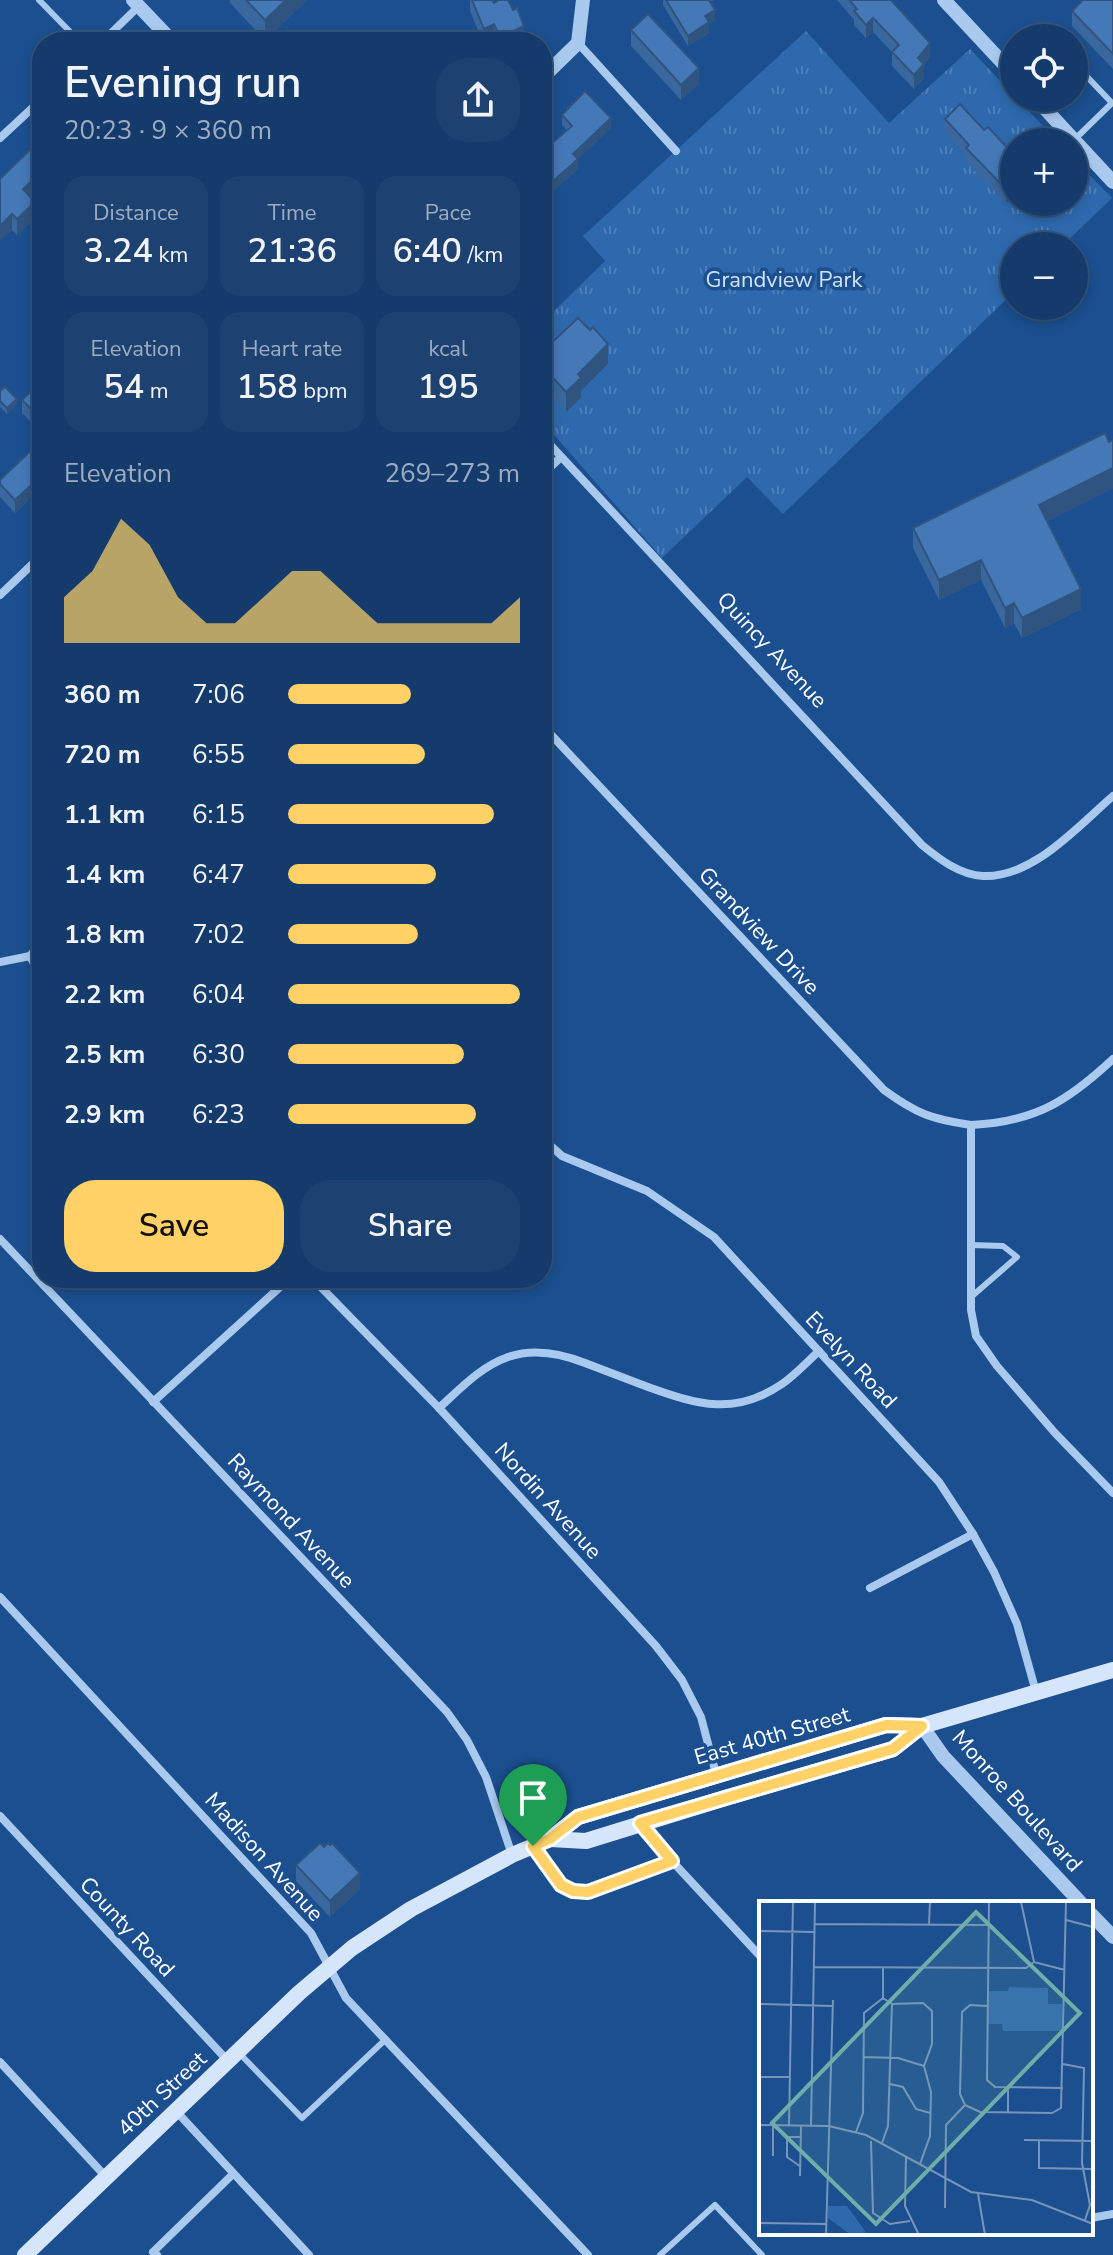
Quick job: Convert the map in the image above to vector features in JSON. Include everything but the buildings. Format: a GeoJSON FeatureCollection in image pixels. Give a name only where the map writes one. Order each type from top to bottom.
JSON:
{"type":"FeatureCollection","features":[{"type":"Feature","properties":{"kind":"main road","name":"East 40th Street"},"geometry":{"type":"LineString","coordinates":[[329,1966],[411,1909],[512,1855],[550,1839],[578,1817],[886,1725],[922,1726],[1113,1670]]}},
{"type":"Feature","properties":{"kind":"main road","name":"East 40th Street"},"geometry":{"type":"LineString","coordinates":[[550,1839],[586,1841],[893,1749],[922,1726]]}},
{"type":"Feature","properties":{"kind":"main road","name":"40th Street"},"geometry":{"type":"LineString","coordinates":[[25,2255],[329,1966]]}},
{"type":"Feature","properties":{"kind":"street"},"geometry":{"type":"LineString","coordinates":[[552,68],[578,43],[583,0]]}},
{"type":"Feature","properties":{"kind":"street"},"geometry":{"type":"LineString","coordinates":[[944,0],[1000,55]]}},
{"type":"Feature","properties":{"kind":"street"},"geometry":{"type":"LineString","coordinates":[[111,32],[136,3],[164,32]]}},
{"type":"Feature","properties":{"kind":"street"},"geometry":{"type":"LineString","coordinates":[[578,43],[676,151]]}},
{"type":"Feature","properties":{"kind":"street"},"geometry":{"type":"LineString","coordinates":[[0,138],[32,108]]}},
{"type":"Feature","properties":{"kind":"street"},"geometry":{"type":"LineString","coordinates":[[1048,112],[1063,128]]}},
{"type":"Feature","properties":{"kind":"street"},"geometry":{"type":"LineString","coordinates":[[1088,155],[1113,182]]}},
{"type":"Feature","properties":{"kind":"street","name":"Quincy Avenue"},"geometry":{"type":"LineString","coordinates":[[552,447],[922,845],[939,858],[960,870],[982,876],[1011,872],[1039,860],[1113,797]]}},
{"type":"Feature","properties":{"kind":"street"},"geometry":{"type":"LineString","coordinates":[[552,466],[561,457]]}},
{"type":"Feature","properties":{"kind":"street"},"geometry":{"type":"LineString","coordinates":[[0,595],[32,565]]}},
{"type":"Feature","properties":{"kind":"street","name":"Grandview Drive"},"geometry":{"type":"LineString","coordinates":[[552,736],[884,1090],[909,1109],[937,1120],[971,1125],[997,1124],[1050,1108],[1091,1080],[1113,1059]]}},
{"type":"Feature","properties":{"kind":"street"},"geometry":{"type":"LineString","coordinates":[[0,962],[32,954]]}},
{"type":"Feature","properties":{"kind":"street"},"geometry":{"type":"LineString","coordinates":[[30,956],[32,960]]}},
{"type":"Feature","properties":{"kind":"street"},"geometry":{"type":"LineString","coordinates":[[971,1125],[971,1297],[976,1336],[997,1366],[1055,1433],[1113,1493]]}},
{"type":"Feature","properties":{"kind":"street","name":"Evelyn Road"},"geometry":{"type":"LineString","coordinates":[[552,1147],[562,1156],[647,1191],[714,1237],[939,1482],[994,1572],[1017,1624],[1036,1692]]}},
{"type":"Feature","properties":{"kind":"street","name":"Raymond Avenue"},"geometry":{"type":"LineString","coordinates":[[0,1239],[32,1273]]}},
{"type":"Feature","properties":{"kind":"street","name":"Raymond Avenue"},"geometry":{"type":"LineString","coordinates":[[46,1288],[447,1712],[467,1740],[486,1777],[512,1855]]}},
{"type":"Feature","properties":{"kind":"street"},"geometry":{"type":"LineString","coordinates":[[153,1402],[279,1288]]}},
{"type":"Feature","properties":{"kind":"street","name":"Nordin Avenue"},"geometry":{"type":"LineString","coordinates":[[322,1288],[439,1408],[656,1646],[682,1680],[701,1717],[716,1774]]}},
{"type":"Feature","properties":{"kind":"street"},"geometry":{"type":"LineString","coordinates":[[439,1408],[493,1363],[528,1352],[549,1352],[571,1357],[681,1399],[717,1406],[752,1400],[768,1392],[785,1382],[819,1351]]}},
{"type":"Feature","properties":{"kind":"street"},"geometry":{"type":"LineString","coordinates":[[870,1588],[973,1534]]}},
{"type":"Feature","properties":{"kind":"street","name":"Madison Avenue"},"geometry":{"type":"LineString","coordinates":[[0,1597],[311,1933],[346,1998],[588,2255]]}},
{"type":"Feature","properties":{"kind":"street","name":"Monroe Boulevard"},"geometry":{"type":"LineString","coordinates":[[922,1726],[943,1756],[1079,1901]]}},
{"type":"Feature","properties":{"kind":"street","name":"County Road"},"geometry":{"type":"LineString","coordinates":[[0,1816],[233,2056]]}},
{"type":"Feature","properties":{"kind":"street"},"geometry":{"type":"LineString","coordinates":[[640,1823],[759,1955]]}},
{"type":"Feature","properties":{"kind":"street"},"geometry":{"type":"LineString","coordinates":[[1093,1916],[1113,1937]]}},
{"type":"Feature","properties":{"kind":"street"},"geometry":{"type":"LineString","coordinates":[[0,2062],[106,2177]]}},
{"type":"Feature","properties":{"kind":"street"},"geometry":{"type":"LineString","coordinates":[[176,2111],[309,2255]]}},
{"type":"Feature","properties":{"kind":"street"},"geometry":{"type":"LineString","coordinates":[[153,2254],[233,2174]]}},
{"type":"Feature","properties":{"kind":"street"},"geometry":{"type":"LineString","coordinates":[[1093,2218],[1113,2214]]}},
{"type":"Feature","properties":{"kind":"lane"},"geometry":{"type":"LineString","coordinates":[[39,0],[70,32]]}},
{"type":"Feature","properties":{"kind":"lane"},"geometry":{"type":"LineString","coordinates":[[1086,128],[1112,103],[1088,78]]}},
{"type":"Feature","properties":{"kind":"lane"},"geometry":{"type":"LineString","coordinates":[[971,1245],[1003,1246],[1017,1257],[971,1297]]}},
{"type":"Feature","properties":{"kind":"lane"},"geometry":{"type":"LineString","coordinates":[[533,1846],[561,1885],[573,1891],[588,1892],[672,1861]]}},
{"type":"Feature","properties":{"kind":"lane"},"geometry":{"type":"LineString","coordinates":[[233,2056],[302,2118],[386,2039]]}},
{"type":"Feature","properties":{"kind":"lane"},"geometry":{"type":"LineString","coordinates":[[660,2255],[715,2205],[762,2255]]}},
{"type":"Feature","properties":{"kind":"green space","name":"Grandview Park"},"geometry":{"type":"Polygon","coordinates":[[[806,31],[889,123],[970,49],[1000,81],[1000,112],[1030,112],[1045,128],[1000,128],[1000,216],[1088,216],[1088,173],[1112,198],[1077,232],[1000,232],[1000,305],[783,514],[747,477],[662,558],[552,432],[552,313],[605,261],[583,236],[806,31]]]}},
{"type":"Feature","properties":{"kind":"route"},"geometry":{"type":"LineString","coordinates":[[886,1725],[922,1726],[893,1749],[640,1823],[672,1861],[588,1892],[573,1891],[561,1885],[533,1846],[550,1839],[578,1817],[716,1774],[886,1725]]}}]}
